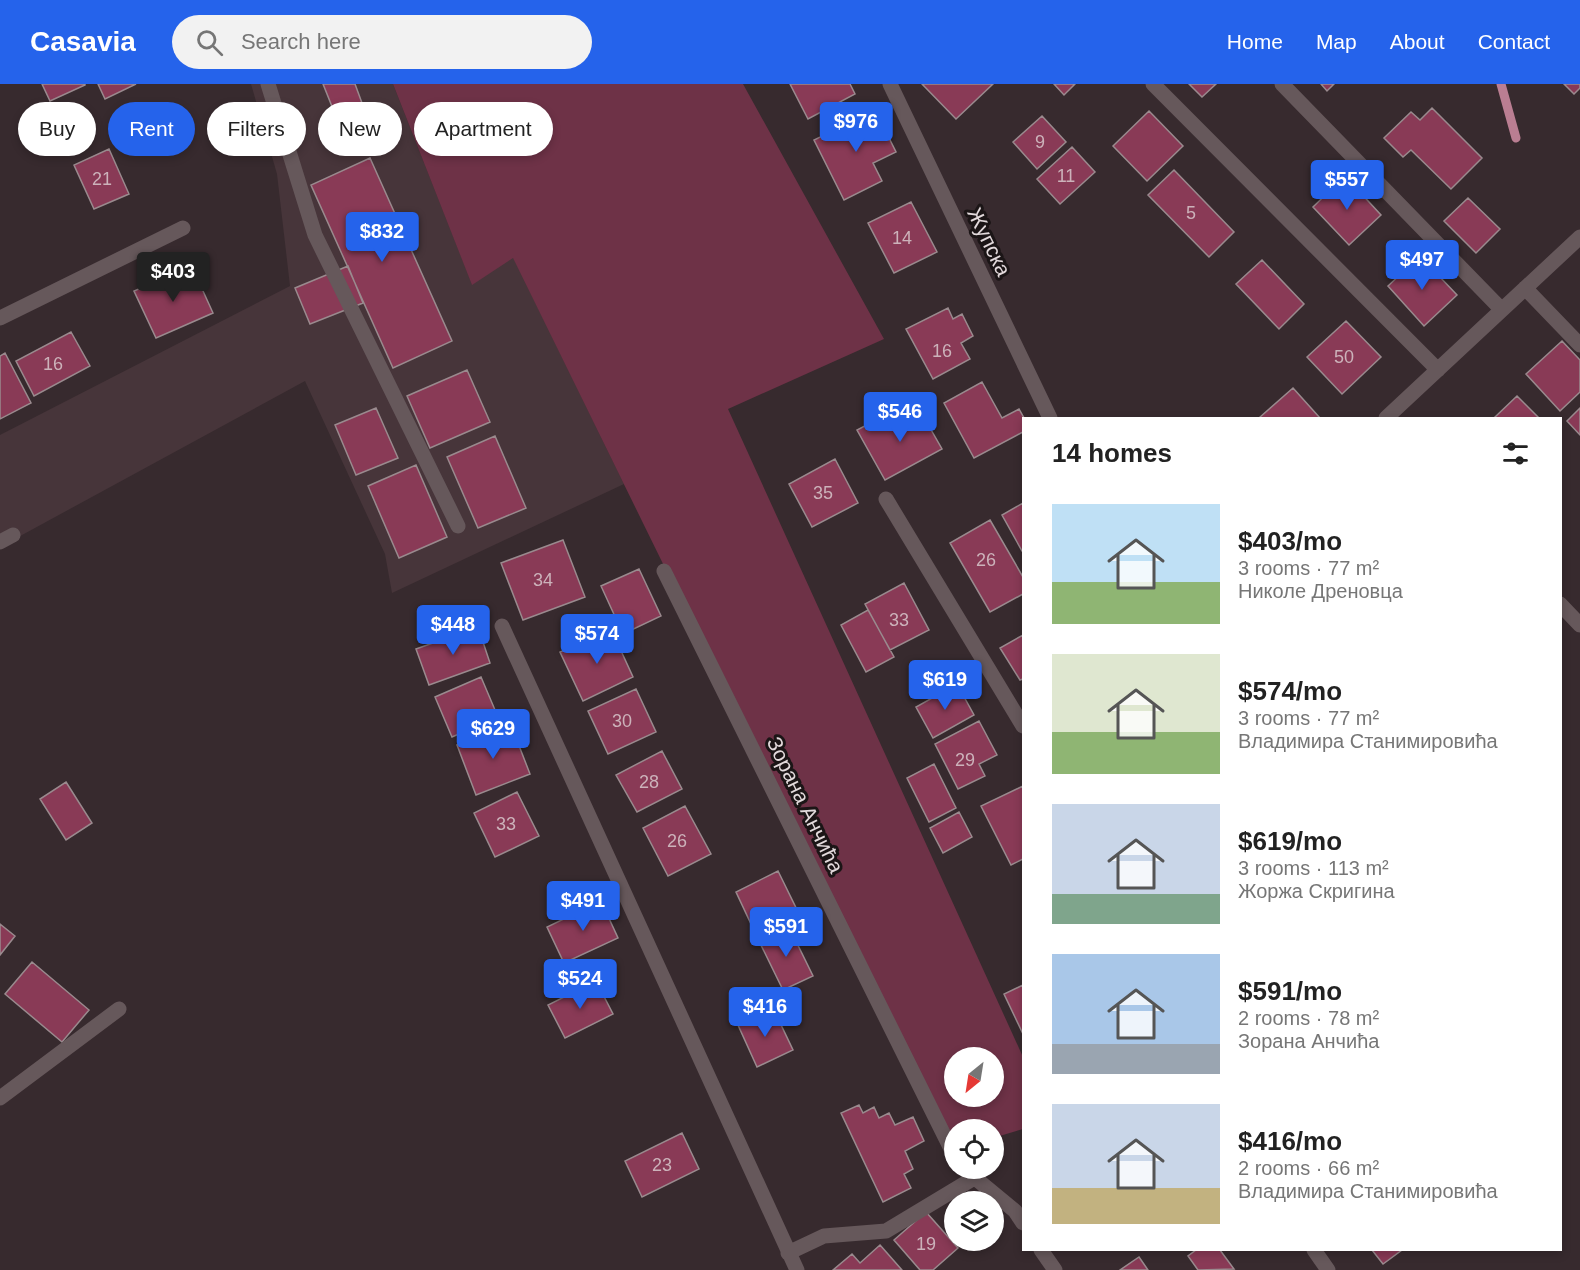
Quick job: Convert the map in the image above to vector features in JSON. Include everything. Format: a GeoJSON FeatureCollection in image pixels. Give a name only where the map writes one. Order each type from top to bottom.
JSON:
{"type":"FeatureCollection","features":[{"type":"Feature","properties":{"kind":"street"},"geometry":{"type":"LineString","coordinates":[[268,84],[315,235],[459,526]]}},
{"type":"Feature","properties":{"kind":"street","name":"Жупска"},"geometry":{"type":"LineString","coordinates":[[890,84],[1050,417]]}},
{"type":"Feature","properties":{"kind":"street"},"geometry":{"type":"LineString","coordinates":[[1153,84],[1438,370]]}},
{"type":"Feature","properties":{"kind":"street"},"geometry":{"type":"LineString","coordinates":[[1282,84],[1502,310]]}},
{"type":"Feature","properties":{"kind":"street"},"geometry":{"type":"LineString","coordinates":[[0,318],[183,228]]}},
{"type":"Feature","properties":{"kind":"street"},"geometry":{"type":"LineString","coordinates":[[1387,417],[1580,237]]}},
{"type":"Feature","properties":{"kind":"street"},"geometry":{"type":"LineString","coordinates":[[1525,288],[1580,345]]}},
{"type":"Feature","properties":{"kind":"street"},"geometry":{"type":"LineString","coordinates":[[886,499],[1022,724]]}},
{"type":"Feature","properties":{"kind":"street","name":"Зорана Анчића"},"geometry":{"type":"LineString","coordinates":[[664,571],[944,1135]]}},
{"type":"Feature","properties":{"kind":"street"},"geometry":{"type":"LineString","coordinates":[[1562,606],[1580,625]]}},
{"type":"Feature","properties":{"kind":"street"},"geometry":{"type":"LineString","coordinates":[[502,626],[797,1270]]}},
{"type":"Feature","properties":{"kind":"street"},"geometry":{"type":"LineString","coordinates":[[0,1098],[119,1010]]}},
{"type":"Feature","properties":{"kind":"street"},"geometry":{"type":"LineString","coordinates":[[788,1253],[824,1236],[886,1231],[960,1179]]}},
{"type":"Feature","properties":{"kind":"street"},"geometry":{"type":"LineString","coordinates":[[976,1179],[1015,1211],[1022,1222]]}},
{"type":"Feature","properties":{"kind":"street"},"geometry":{"type":"LineString","coordinates":[[1042,1251],[1055,1270]]}},
{"type":"Feature","properties":{"kind":"street"},"geometry":{"type":"LineString","coordinates":[[1315,1251],[1328,1270]]}},
{"type":"Feature","properties":{"kind":"shaded area"},"geometry":{"type":"Polygon","coordinates":[[[251,84],[393,84],[400,102],[318,102],[318,156],[402,156],[402,107],[414,137],[414,156],[421,156],[472,284],[513,257],[624,484],[392,593],[385,554],[305,381],[0,547],[0,435],[290,286],[277,174],[272,156],[306,156],[306,102],[256,102],[251,84]]]}},
{"type":"Feature","properties":{"kind":"shaded area"},"geometry":{"type":"Polygon","coordinates":[[[393,84],[743,84],[884,339],[728,409],[1022,1055],[1022,1129],[1004,1135],[1004,1119],[944,1119],[944,1137],[513,258],[472,285],[421,156],[553,156],[553,102],[414,102],[414,137],[393,84]]]}},
{"type":"Feature","properties":{"kind":"building"},"geometry":{"type":"Polygon","coordinates":[[[42,84],[85,84],[85,85],[50,101],[42,84]]]}},
{"type":"Feature","properties":{"kind":"building"},"geometry":{"type":"Polygon","coordinates":[[[98,84],[136,84],[105,99],[98,84]]]}},
{"type":"Feature","properties":{"kind":"building"},"geometry":{"type":"Polygon","coordinates":[[[323,84],[355,84],[362,102],[330,102],[323,84]]]}},
{"type":"Feature","properties":{"kind":"building"},"geometry":{"type":"Polygon","coordinates":[[[790,84],[850,84],[855,94],[808,119],[790,84]]]}},
{"type":"Feature","properties":{"kind":"building"},"geometry":{"type":"Polygon","coordinates":[[[922,84],[993,84],[956,119],[922,84]]]}},
{"type":"Feature","properties":{"kind":"building"},"geometry":{"type":"Polygon","coordinates":[[[1054,84],[1075,84],[1064,95],[1054,84]]]}},
{"type":"Feature","properties":{"kind":"building"},"geometry":{"type":"Polygon","coordinates":[[[1189,84],[1216,84],[1202,97],[1189,84]]]}},
{"type":"Feature","properties":{"kind":"building"},"geometry":{"type":"Polygon","coordinates":[[[1321,84],[1334,84],[1327,91],[1321,84]]]}},
{"type":"Feature","properties":{"kind":"building"},"geometry":{"type":"Polygon","coordinates":[[[1564,84],[1580,84],[1580,88],[1574,94],[1564,84]]]}},
{"type":"Feature","properties":{"kind":"building"},"geometry":{"type":"Polygon","coordinates":[[[1432,108],[1482,158],[1451,189],[1411,150],[1403,157],[1384,138],[1411,112],[1420,120],[1432,108]]]}},
{"type":"Feature","properties":{"kind":"building"},"geometry":{"type":"Polygon","coordinates":[[[875,110],[896,152],[873,163],[882,181],[844,200],[814,140],[875,110]]]}},
{"type":"Feature","properties":{"kind":"building"},"geometry":{"type":"Polygon","coordinates":[[[1149,111],[1183,146],[1147,181],[1113,146],[1149,111]]]}},
{"type":"Feature","properties":{"kind":"building"},"geometry":{"type":"Polygon","coordinates":[[[1042,116],[1066,142],[1037,169],[1013,142],[1042,116]]]}},
{"type":"Feature","properties":{"kind":"building"},"geometry":{"type":"Polygon","coordinates":[[[1072,147],[1095,172],[1060,204],[1037,179],[1072,147]]]}},
{"type":"Feature","properties":{"kind":"building"},"geometry":{"type":"Polygon","coordinates":[[[108,149],[108,156],[112,156],[129,194],[94,209],[74,165],[108,149]]]}},
{"type":"Feature","properties":{"kind":"building"},"geometry":{"type":"Polygon","coordinates":[[[370,158],[452,341],[393,368],[311,185],[370,158]]]}},
{"type":"Feature","properties":{"kind":"building"},"geometry":{"type":"Polygon","coordinates":[[[1174,170],[1234,232],[1209,257],[1148,195],[1174,170]]]}},
{"type":"Feature","properties":{"kind":"building"},"geometry":{"type":"Polygon","coordinates":[[[1345,176],[1381,215],[1349,245],[1313,207],[1345,176]]]}},
{"type":"Feature","properties":{"kind":"building"},"geometry":{"type":"Polygon","coordinates":[[[1468,198],[1500,229],[1476,253],[1444,221],[1468,198]]]}},
{"type":"Feature","properties":{"kind":"building"},"geometry":{"type":"Polygon","coordinates":[[[911,202],[937,252],[894,273],[868,223],[911,202]]]}},
{"type":"Feature","properties":{"kind":"building"},"geometry":{"type":"Polygon","coordinates":[[[1420,256],[1457,295],[1424,326],[1388,286],[1420,256]]]}},
{"type":"Feature","properties":{"kind":"building"},"geometry":{"type":"Polygon","coordinates":[[[1262,260],[1304,304],[1279,329],[1236,284],[1262,260]]]}},
{"type":"Feature","properties":{"kind":"building"},"geometry":{"type":"Polygon","coordinates":[[[348,266],[363,303],[310,324],[295,288],[348,266]]]}},
{"type":"Feature","properties":{"kind":"building"},"geometry":{"type":"Polygon","coordinates":[[[181,270],[187,285],[198,280],[213,313],[156,338],[134,291],[181,270]]]}},
{"type":"Feature","properties":{"kind":"building"},"geometry":{"type":"Polygon","coordinates":[[[948,308],[953,319],[962,314],[973,336],[961,343],[970,359],[933,379],[906,329],[948,308]]]}},
{"type":"Feature","properties":{"kind":"building"},"geometry":{"type":"Polygon","coordinates":[[[1346,321],[1381,357],[1342,394],[1307,357],[1346,321]]]}},
{"type":"Feature","properties":{"kind":"building"},"geometry":{"type":"Polygon","coordinates":[[[71,332],[90,366],[34,396],[16,361],[71,332]]]}},
{"type":"Feature","properties":{"kind":"building"},"geometry":{"type":"Polygon","coordinates":[[[1562,341],[1580,360],[1580,392],[1560,411],[1526,374],[1562,341]]]}},
{"type":"Feature","properties":{"kind":"building"},"geometry":{"type":"Polygon","coordinates":[[[5,353],[31,403],[0,419],[0,356],[5,353]]]}},
{"type":"Feature","properties":{"kind":"building"},"geometry":{"type":"Polygon","coordinates":[[[467,370],[490,422],[430,448],[407,396],[467,370]]]}},
{"type":"Feature","properties":{"kind":"building"},"geometry":{"type":"Polygon","coordinates":[[[982,382],[1002,418],[1019,409],[1023,417],[1022,433],[974,458],[944,403],[982,382]]]}},
{"type":"Feature","properties":{"kind":"building"},"geometry":{"type":"Polygon","coordinates":[[[1293,388],[1319,417],[1260,417],[1293,388]]]}},
{"type":"Feature","properties":{"kind":"building"},"geometry":{"type":"Polygon","coordinates":[[[1517,396],[1538,417],[1495,417],[1517,396]]]}},
{"type":"Feature","properties":{"kind":"building"},"geometry":{"type":"Polygon","coordinates":[[[918,407],[942,449],[885,480],[857,430],[876,420],[881,429],[918,407]]]}},
{"type":"Feature","properties":{"kind":"building"},"geometry":{"type":"Polygon","coordinates":[[[376,408],[398,458],[356,475],[335,425],[376,408]]]}},
{"type":"Feature","properties":{"kind":"building"},"geometry":{"type":"Polygon","coordinates":[[[1580,408],[1580,435],[1567,421],[1580,408]]]}},
{"type":"Feature","properties":{"kind":"building"},"geometry":{"type":"Polygon","coordinates":[[[495,436],[526,508],[478,528],[447,457],[495,436]]]}},
{"type":"Feature","properties":{"kind":"building"},"geometry":{"type":"Polygon","coordinates":[[[835,459],[858,503],[812,527],[789,484],[835,459]]]}},
{"type":"Feature","properties":{"kind":"building"},"geometry":{"type":"Polygon","coordinates":[[[416,465],[447,537],[399,558],[368,486],[416,465]]]}},
{"type":"Feature","properties":{"kind":"building"},"geometry":{"type":"Polygon","coordinates":[[[1022,504],[1022,551],[1002,515],[1022,504]]]}},
{"type":"Feature","properties":{"kind":"building"},"geometry":{"type":"Polygon","coordinates":[[[990,520],[1022,575],[1022,595],[990,612],[950,543],[990,520]]]}},
{"type":"Feature","properties":{"kind":"building"},"geometry":{"type":"Polygon","coordinates":[[[563,540],[585,597],[523,620],[501,563],[563,540]]]}},
{"type":"Feature","properties":{"kind":"building"},"geometry":{"type":"Polygon","coordinates":[[[639,569],[661,616],[623,634],[601,586],[639,569]]]}},
{"type":"Feature","properties":{"kind":"building"},"geometry":{"type":"Polygon","coordinates":[[[904,583],[929,630],[890,650],[865,604],[904,583]]]}},
{"type":"Feature","properties":{"kind":"building"},"geometry":{"type":"Polygon","coordinates":[[[868,610],[894,657],[866,672],[841,625],[868,610]]]}},
{"type":"Feature","properties":{"kind":"building"},"geometry":{"type":"Polygon","coordinates":[[[478,627],[490,663],[429,685],[416,649],[478,627]]]}},
{"type":"Feature","properties":{"kind":"building"},"geometry":{"type":"Polygon","coordinates":[[[611,629],[633,677],[583,701],[560,652],[611,629]]]}},
{"type":"Feature","properties":{"kind":"building"},"geometry":{"type":"Polygon","coordinates":[[[1022,636],[1022,679],[1020,680],[1000,648],[1022,636]]]}},
{"type":"Feature","properties":{"kind":"building"},"geometry":{"type":"Polygon","coordinates":[[[481,677],[498,717],[452,737],[435,697],[481,677]]]}},
{"type":"Feature","properties":{"kind":"building"},"geometry":{"type":"Polygon","coordinates":[[[957,684],[974,715],[933,738],[916,707],[957,684]]]}},
{"type":"Feature","properties":{"kind":"building"},"geometry":{"type":"Polygon","coordinates":[[[636,689],[656,732],[608,754],[588,711],[636,689]]]}},
{"type":"Feature","properties":{"kind":"building"},"geometry":{"type":"Polygon","coordinates":[[[979,721],[997,755],[979,764],[985,776],[958,789],[935,744],[979,721]]]}},
{"type":"Feature","properties":{"kind":"building"},"geometry":{"type":"Polygon","coordinates":[[[511,725],[530,774],[476,795],[457,745],[511,725]]]}},
{"type":"Feature","properties":{"kind":"building"},"geometry":{"type":"Polygon","coordinates":[[[662,751],[682,789],[637,812],[616,775],[662,751]]]}},
{"type":"Feature","properties":{"kind":"building"},"geometry":{"type":"Polygon","coordinates":[[[934,764],[956,808],[929,822],[907,778],[934,764]]]}},
{"type":"Feature","properties":{"kind":"building"},"geometry":{"type":"Polygon","coordinates":[[[66,782],[92,823],[66,840],[40,799],[66,782]]]}},
{"type":"Feature","properties":{"kind":"building"},"geometry":{"type":"Polygon","coordinates":[[[1022,786],[1022,860],[1011,865],[981,806],[1022,786]]]}},
{"type":"Feature","properties":{"kind":"building"},"geometry":{"type":"Polygon","coordinates":[[[517,792],[539,836],[495,857],[474,813],[517,792]]]}},
{"type":"Feature","properties":{"kind":"building"},"geometry":{"type":"Polygon","coordinates":[[[685,806],[711,854],[668,876],[643,828],[685,806]]]}},
{"type":"Feature","properties":{"kind":"building"},"geometry":{"type":"Polygon","coordinates":[[[959,812],[972,837],[943,853],[930,828],[959,812]]]}},
{"type":"Feature","properties":{"kind":"building"},"geometry":{"type":"Polygon","coordinates":[[[778,871],[802,920],[759,941],[736,892],[778,871]]]}},
{"type":"Feature","properties":{"kind":"building"},"geometry":{"type":"Polygon","coordinates":[[[601,901],[618,938],[564,963],[547,927],[601,901]]]}},
{"type":"Feature","properties":{"kind":"building"},"geometry":{"type":"Polygon","coordinates":[[[0,924],[15,936],[0,955],[0,924]]]}},
{"type":"Feature","properties":{"kind":"building"},"geometry":{"type":"Polygon","coordinates":[[[789,927],[813,976],[783,990],[759,941],[789,927]]]}},
{"type":"Feature","properties":{"kind":"building"},"geometry":{"type":"Polygon","coordinates":[[[32,962],[89,1010],[62,1042],[5,994],[32,962]]]}},
{"type":"Feature","properties":{"kind":"building"},"geometry":{"type":"Polygon","coordinates":[[[596,981],[613,1014],[565,1038],[548,1005],[596,981]]]}},
{"type":"Feature","properties":{"kind":"building"},"geometry":{"type":"Polygon","coordinates":[[[1022,985],[1022,1032],[1004,994],[1022,985]]]}},
{"type":"Feature","properties":{"kind":"building"},"geometry":{"type":"Polygon","coordinates":[[[773,1008],[793,1050],[757,1067],[738,1025],[773,1008]]]}},
{"type":"Feature","properties":{"kind":"building"},"geometry":{"type":"Polygon","coordinates":[[[859,1105],[863,1113],[874,1107],[879,1118],[889,1113],[895,1125],[913,1117],[924,1141],[905,1151],[913,1169],[904,1174],[911,1188],[883,1202],[841,1113],[859,1105]]]}},
{"type":"Feature","properties":{"kind":"building"},"geometry":{"type":"Polygon","coordinates":[[[682,1133],[699,1169],[642,1197],[625,1161],[682,1133]]]}},
{"type":"Feature","properties":{"kind":"building"},"geometry":{"type":"Polygon","coordinates":[[[926,1212],[944,1232],[944,1251],[955,1251],[933,1270],[920,1270],[894,1240],[926,1212]]]}},
{"type":"Feature","properties":{"kind":"building"},"geometry":{"type":"Polygon","coordinates":[[[880,1245],[902,1270],[833,1270],[852,1254],[860,1263],[880,1245]]]}},
{"type":"Feature","properties":{"kind":"building"},"geometry":{"type":"Polygon","coordinates":[[[1195,1251],[1221,1251],[1234,1269],[1198,1270],[1188,1256],[1195,1251]]]}},
{"type":"Feature","properties":{"kind":"building"},"geometry":{"type":"Polygon","coordinates":[[[1373,1251],[1401,1251],[1383,1264],[1373,1251]]]}},
{"type":"Feature","properties":{"kind":"building"},"geometry":{"type":"Polygon","coordinates":[[[1139,1257],[1148,1270],[1120,1270],[1139,1257]]]}},
{"type":"Feature","properties":{"kind":"waterway"},"geometry":{"type":"LineString","coordinates":[[1501,84],[1516,138]]}}]}
